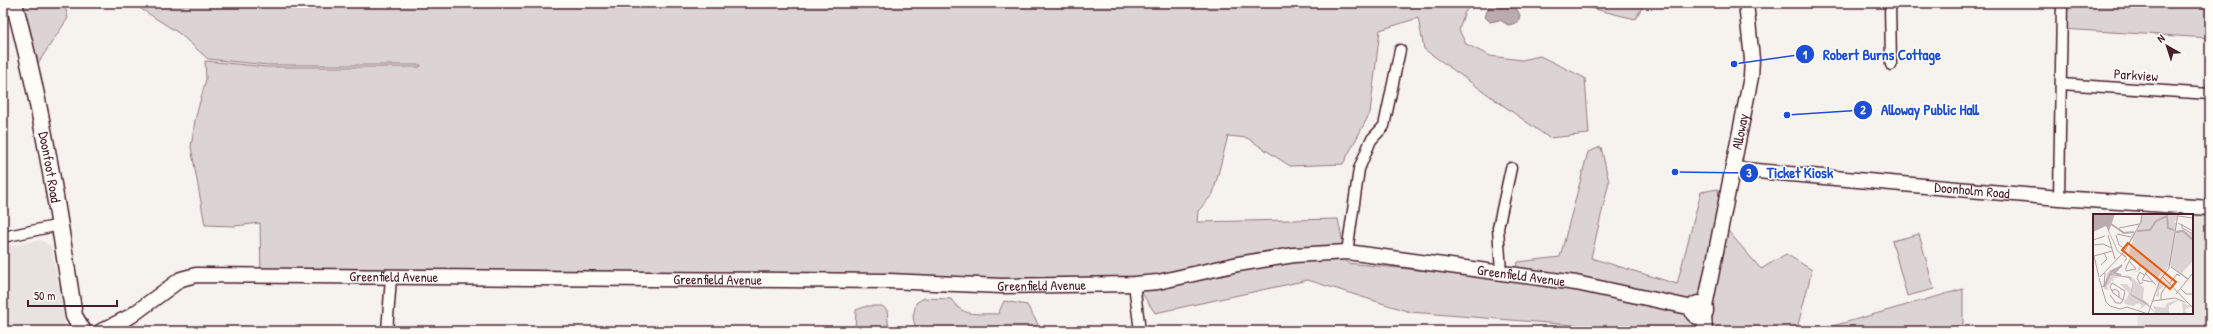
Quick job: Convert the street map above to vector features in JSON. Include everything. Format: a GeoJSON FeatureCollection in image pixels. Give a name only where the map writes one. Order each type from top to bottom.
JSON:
{"type":"FeatureCollection","features":[{"type":"Feature","properties":{"kind":"main road","name":"Doonfoot Road"},"geometry":{"type":"LineString","coordinates":[[14,3],[32,70],[60,225],[74,316],[83,331]]}},
{"type":"Feature","properties":{"kind":"street","name":"Alloway"},"geometry":{"type":"LineString","coordinates":[[1705,331],[1701,310],[1734,169],[1751,77],[1752,59],[1746,3]]}},
{"type":"Feature","properties":{"kind":"street"},"geometry":{"type":"LineString","coordinates":[[1890,3],[1891,65]]}},
{"type":"Feature","properties":{"kind":"street"},"geometry":{"type":"LineString","coordinates":[[2060,198],[2062,3]]}},
{"type":"Feature","properties":{"kind":"street"},"geometry":{"type":"LineString","coordinates":[[1347,252],[1359,169],[1371,140],[1384,126],[1400,50]]}},
{"type":"Feature","properties":{"kind":"street","name":"Parkview"},"geometry":{"type":"LineString","coordinates":[[2061,84],[2210,94]]}},
{"type":"Feature","properties":{"kind":"street"},"geometry":{"type":"LineString","coordinates":[[1501,272],[1498,228],[1511,168]]}},
{"type":"Feature","properties":{"kind":"street","name":"Doonholm Road"},"geometry":{"type":"LineString","coordinates":[[1734,169],[2060,198],[2210,208]]}},
{"type":"Feature","properties":{"kind":"street"},"geometry":{"type":"LineString","coordinates":[[3,237],[60,225]]}},
{"type":"Feature","properties":{"kind":"street","name":"Greenfield Avenue"},"geometry":{"type":"LineString","coordinates":[[101,331],[131,316],[181,279],[196,275],[391,278],[889,281],[1001,286],[1134,284],[1158,282],[1238,264],[1294,256],[1347,252],[1583,284],[1701,310]]}},
{"type":"Feature","properties":{"kind":"street"},"geometry":{"type":"LineString","coordinates":[[387,331],[391,278]]}},
{"type":"Feature","properties":{"kind":"street"},"geometry":{"type":"LineString","coordinates":[[1134,284],[1140,331]]}},
{"type":"Feature","properties":{"kind":"shaded area"},"geometry":{"type":"Polygon","coordinates":[[[15,3],[64,3],[68,18],[34,69],[15,3]]]}},
{"type":"Feature","properties":{"kind":"shaded area"},"geometry":{"type":"Polygon","coordinates":[[[132,3],[1471,3],[1464,14],[1459,30],[1466,44],[1490,56],[1522,60],[1540,56],[1585,78],[1589,134],[1549,138],[1424,49],[1418,18],[1380,30],[1370,113],[1343,164],[1290,166],[1247,138],[1228,136],[1213,194],[1198,211],[1197,222],[1338,219],[1347,263],[1510,279],[1518,262],[1560,257],[1588,152],[1601,147],[1609,182],[1591,258],[1677,284],[1701,192],[1718,189],[1722,224],[1761,269],[1786,254],[1812,270],[1798,325],[1788,331],[1628,331],[1624,329],[1410,312],[1308,280],[1155,313],[1133,280],[261,277],[260,223],[235,226],[205,225],[191,147],[195,120],[206,79],[205,61],[267,67],[420,67],[421,65],[268,65],[208,59],[180,34],[132,3]]]}},
{"type":"Feature","properties":{"kind":"shaded area"},"geometry":{"type":"Polygon","coordinates":[[[1490,3],[1516,8],[1520,15],[1518,23],[1508,25],[1500,20],[1490,22],[1485,17],[1490,3]]]}},
{"type":"Feature","properties":{"kind":"shaded area"},"geometry":{"type":"Polygon","coordinates":[[[1570,3],[1645,3],[1635,19],[1570,3]]]}},
{"type":"Feature","properties":{"kind":"shaded area"},"geometry":{"type":"Polygon","coordinates":[[[2062,3],[2210,3],[2210,38],[2061,29],[2062,3]]]}},
{"type":"Feature","properties":{"kind":"shaded area"},"geometry":{"type":"Polygon","coordinates":[[[2147,204],[2210,208],[2210,331],[2137,331],[2139,314],[2193,314],[2193,214],[2146,214],[2147,204]]]}},
{"type":"Feature","properties":{"kind":"shaded area"},"geometry":{"type":"Polygon","coordinates":[[[1919,234],[1934,289],[1907,296],[1892,241],[1919,234]]]}},
{"type":"Feature","properties":{"kind":"shaded area"},"geometry":{"type":"Polygon","coordinates":[[[40,240],[51,246],[64,314],[65,331],[5,331],[3,322],[3,247],[40,240]]]}},
{"type":"Feature","properties":{"kind":"shaded area"},"geometry":{"type":"Polygon","coordinates":[[[1963,289],[1963,331],[1815,331],[1963,289]]]}},
{"type":"Feature","properties":{"kind":"shaded area"},"geometry":{"type":"Polygon","coordinates":[[[924,298],[951,299],[960,309],[977,314],[998,314],[1004,301],[1027,305],[1038,324],[1031,331],[913,331],[915,326],[913,317],[916,303],[924,298]]]}},
{"type":"Feature","properties":{"kind":"shaded area"},"geometry":{"type":"Polygon","coordinates":[[[867,306],[882,306],[887,310],[889,331],[855,331],[856,310],[867,306]]]}},
{"type":"Feature","properties":{"kind":"place","name":"Robert Burns Cottage"},"geometry":{"type":"Point","coordinates":[1734,64]}},
{"type":"Feature","properties":{"kind":"place","name":"Alloway Public Hall"},"geometry":{"type":"Point","coordinates":[1787,115]}},
{"type":"Feature","properties":{"kind":"place","name":"Ticket Kiosk"},"geometry":{"type":"Point","coordinates":[1675,172]}}]}
